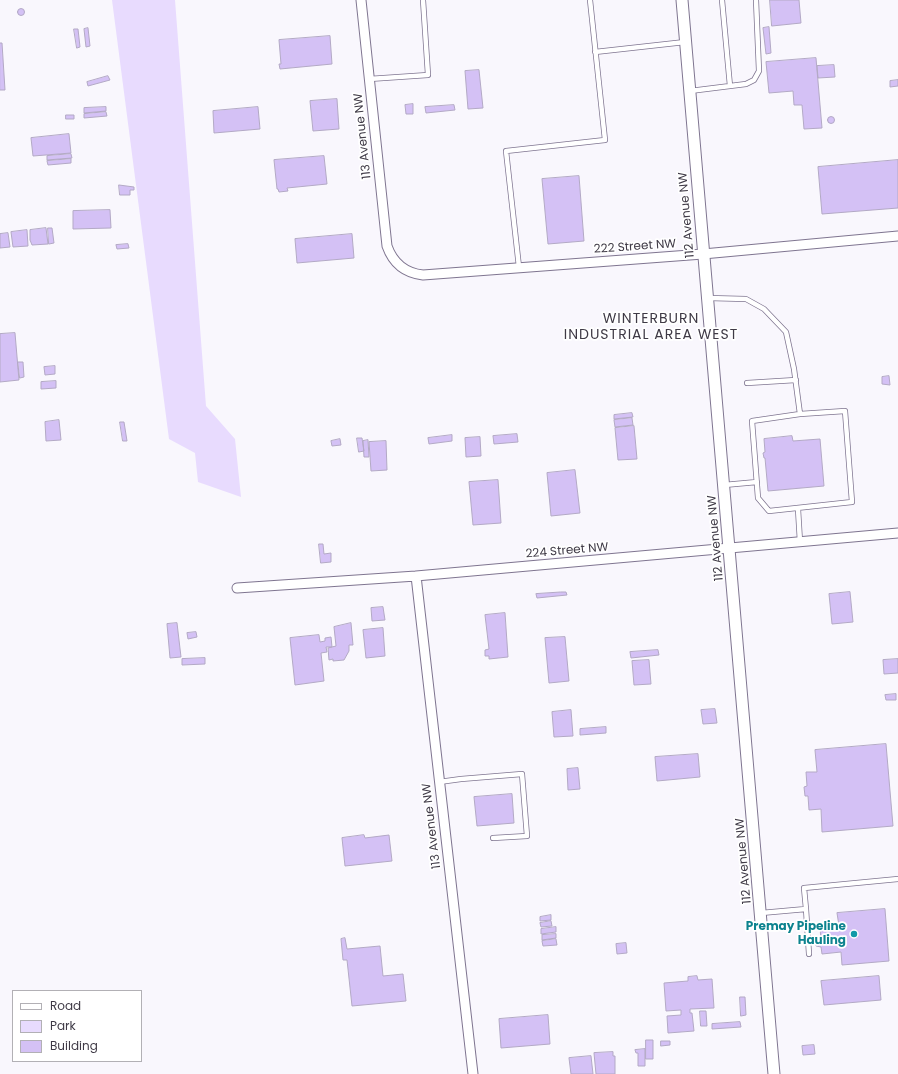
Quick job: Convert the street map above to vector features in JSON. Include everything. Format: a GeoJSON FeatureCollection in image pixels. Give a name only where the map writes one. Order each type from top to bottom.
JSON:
{"type":"FeatureCollection","features":[{"type":"Feature","properties":{"kind":"street","name":"113 Avenue NW"},"geometry":{"type":"LineString","coordinates":[[361,0],[387,246],[392,258],[399,266]]}},
{"type":"Feature","properties":{"kind":"street","name":"112 Avenue NW"},"geometry":{"type":"LineString","coordinates":[[682,0],[774,1074]]}},
{"type":"Feature","properties":{"kind":"street","name":"222 Street NW"},"geometry":{"type":"LineString","coordinates":[[399,266],[414,274],[423,274],[703,254],[898,236]]}},
{"type":"Feature","properties":{"kind":"street","name":"224 Street NW"},"geometry":{"type":"LineString","coordinates":[[237,588],[416,576],[898,533]]}},
{"type":"Feature","properties":{"kind":"street","name":"113 Avenue NW"},"geometry":{"type":"LineString","coordinates":[[416,576],[473,1074]]}},
{"type":"Feature","properties":{"kind":"lane"},"geometry":{"type":"LineString","coordinates":[[369,78],[428,75],[422,0]]}},
{"type":"Feature","properties":{"kind":"lane"},"geometry":{"type":"LineString","coordinates":[[519,267],[506,151],[604,140],[590,0]]}},
{"type":"Feature","properties":{"kind":"lane"},"geometry":{"type":"LineString","coordinates":[[722,0],[730,86]]}},
{"type":"Feature","properties":{"kind":"lane"},"geometry":{"type":"LineString","coordinates":[[690,91],[746,84],[754,80],[759,71],[756,0]]}},
{"type":"Feature","properties":{"kind":"lane"},"geometry":{"type":"LineString","coordinates":[[595,52],[686,42]]}},
{"type":"Feature","properties":{"kind":"lane"},"geometry":{"type":"LineString","coordinates":[[707,298],[746,300],[764,309],[786,332],[796,380],[800,414]]}},
{"type":"Feature","properties":{"kind":"lane"},"geometry":{"type":"LineString","coordinates":[[747,383],[796,380]]}},
{"type":"Feature","properties":{"kind":"lane"},"geometry":{"type":"LineString","coordinates":[[844,410],[852,502],[769,511],[758,498],[752,420],[800,414],[844,410]]}},
{"type":"Feature","properties":{"kind":"lane"},"geometry":{"type":"LineString","coordinates":[[724,485],[757,482]]}},
{"type":"Feature","properties":{"kind":"lane"},"geometry":{"type":"LineString","coordinates":[[798,509],[800,542]]}},
{"type":"Feature","properties":{"kind":"lane"},"geometry":{"type":"LineString","coordinates":[[439,782],[522,774],[527,836],[493,838]]}},
{"type":"Feature","properties":{"kind":"lane"},"geometry":{"type":"LineString","coordinates":[[809,954],[804,888],[898,878]]}},
{"type":"Feature","properties":{"kind":"lane"},"geometry":{"type":"LineString","coordinates":[[761,913],[806,909]]}},
{"type":"Feature","properties":{"kind":"green space"},"geometry":{"type":"Polygon","coordinates":[[[112,0],[175,0],[206,406],[235,439],[241,497],[198,482],[195,453],[169,439],[112,0]]]}},
{"type":"Feature","properties":{"kind":"building"},"geometry":{"type":"Polygon","coordinates":[[[770,0],[799,0],[801,23],[772,26],[770,0]]]}},
{"type":"Feature","properties":{"kind":"building"},"geometry":{"type":"Polygon","coordinates":[[[21,8],[24,9],[24,15],[21,16],[18,15],[17,12],[18,9],[21,8]]]}},
{"type":"Feature","properties":{"kind":"building"},"geometry":{"type":"Polygon","coordinates":[[[769,27],[771,53],[766,54],[763,28],[769,27]]]}},
{"type":"Feature","properties":{"kind":"building"},"geometry":{"type":"Polygon","coordinates":[[[88,28],[90,46],[86,47],[84,29],[88,28]]]}},
{"type":"Feature","properties":{"kind":"building"},"geometry":{"type":"Polygon","coordinates":[[[74,29],[78,29],[80,47],[77,48],[74,29]]]}},
{"type":"Feature","properties":{"kind":"building"},"geometry":{"type":"Polygon","coordinates":[[[330,36],[332,64],[280,69],[279,40],[330,36]]]}},
{"type":"Feature","properties":{"kind":"building"},"geometry":{"type":"Polygon","coordinates":[[[0,43],[2,43],[5,90],[0,90],[0,43]]]}},
{"type":"Feature","properties":{"kind":"building"},"geometry":{"type":"Polygon","coordinates":[[[816,58],[822,128],[804,129],[802,105],[794,105],[793,91],[769,93],[766,62],[816,58]]]}},
{"type":"Feature","properties":{"kind":"building"},"geometry":{"type":"Polygon","coordinates":[[[834,65],[835,77],[818,78],[817,66],[834,65]]]}},
{"type":"Feature","properties":{"kind":"building"},"geometry":{"type":"Polygon","coordinates":[[[479,70],[483,108],[468,109],[465,71],[479,70]]]}},
{"type":"Feature","properties":{"kind":"building"},"geometry":{"type":"Polygon","coordinates":[[[108,76],[110,80],[88,86],[87,82],[108,76]]]}},
{"type":"Feature","properties":{"kind":"building"},"geometry":{"type":"Polygon","coordinates":[[[898,80],[898,86],[890,87],[890,81],[898,80]]]}},
{"type":"Feature","properties":{"kind":"building"},"geometry":{"type":"Polygon","coordinates":[[[337,99],[339,129],[313,131],[310,101],[337,99]]]}},
{"type":"Feature","properties":{"kind":"building"},"geometry":{"type":"Polygon","coordinates":[[[413,104],[413,114],[406,114],[405,105],[413,104]]]}},
{"type":"Feature","properties":{"kind":"building"},"geometry":{"type":"Polygon","coordinates":[[[454,105],[455,110],[426,113],[425,107],[454,105]]]}},
{"type":"Feature","properties":{"kind":"building"},"geometry":{"type":"Polygon","coordinates":[[[106,107],[106,111],[84,113],[84,108],[106,107]]]}},
{"type":"Feature","properties":{"kind":"building"},"geometry":{"type":"Polygon","coordinates":[[[258,107],[260,129],[214,133],[213,111],[258,107]]]}},
{"type":"Feature","properties":{"kind":"building"},"geometry":{"type":"Polygon","coordinates":[[[106,112],[107,116],[84,118],[84,114],[106,112]]]}},
{"type":"Feature","properties":{"kind":"building"},"geometry":{"type":"Polygon","coordinates":[[[66,115],[74,115],[74,119],[66,119],[66,115]]]}},
{"type":"Feature","properties":{"kind":"building"},"geometry":{"type":"Polygon","coordinates":[[[831,117],[834,120],[831,123],[828,120],[831,117]]]}},
{"type":"Feature","properties":{"kind":"building"},"geometry":{"type":"Polygon","coordinates":[[[69,134],[71,153],[33,156],[31,138],[69,134]]]}},
{"type":"Feature","properties":{"kind":"building"},"geometry":{"type":"Polygon","coordinates":[[[71,154],[72,158],[47,160],[47,156],[71,154]]]}},
{"type":"Feature","properties":{"kind":"building"},"geometry":{"type":"Polygon","coordinates":[[[324,156],[327,184],[287,188],[288,191],[279,192],[277,189],[274,160],[324,156]]]}},
{"type":"Feature","properties":{"kind":"building"},"geometry":{"type":"Polygon","coordinates":[[[71,159],[71,163],[48,165],[47,161],[71,159]]]}},
{"type":"Feature","properties":{"kind":"building"},"geometry":{"type":"Polygon","coordinates":[[[898,160],[898,208],[822,214],[818,167],[898,160]]]}},
{"type":"Feature","properties":{"kind":"building"},"geometry":{"type":"Polygon","coordinates":[[[579,176],[584,241],[548,244],[542,179],[579,176]]]}},
{"type":"Feature","properties":{"kind":"building"},"geometry":{"type":"Polygon","coordinates":[[[119,185],[134,187],[134,190],[130,190],[130,195],[120,195],[119,185]]]}},
{"type":"Feature","properties":{"kind":"building"},"geometry":{"type":"Polygon","coordinates":[[[110,210],[111,228],[73,229],[73,211],[110,210]]]}},
{"type":"Feature","properties":{"kind":"building"},"geometry":{"type":"Polygon","coordinates":[[[46,228],[48,244],[32,245],[30,240],[30,230],[46,228]]]}},
{"type":"Feature","properties":{"kind":"building"},"geometry":{"type":"Polygon","coordinates":[[[48,228],[52,228],[54,243],[49,244],[48,228]]]}},
{"type":"Feature","properties":{"kind":"building"},"geometry":{"type":"Polygon","coordinates":[[[27,230],[28,246],[13,247],[11,232],[27,230]]]}},
{"type":"Feature","properties":{"kind":"building"},"geometry":{"type":"Polygon","coordinates":[[[8,233],[10,247],[0,248],[0,234],[8,233]]]}},
{"type":"Feature","properties":{"kind":"building"},"geometry":{"type":"Polygon","coordinates":[[[352,234],[354,258],[297,263],[295,239],[352,234]]]}},
{"type":"Feature","properties":{"kind":"building"},"geometry":{"type":"Polygon","coordinates":[[[128,244],[129,248],[117,249],[116,245],[128,244]]]}},
{"type":"Feature","properties":{"kind":"building"},"geometry":{"type":"Polygon","coordinates":[[[15,333],[19,380],[0,382],[0,334],[15,333]]]}},
{"type":"Feature","properties":{"kind":"building"},"geometry":{"type":"Polygon","coordinates":[[[18,362],[23,362],[24,377],[20,378],[18,362]]]}},
{"type":"Feature","properties":{"kind":"building"},"geometry":{"type":"Polygon","coordinates":[[[55,366],[55,374],[45,375],[44,367],[55,366]]]}},
{"type":"Feature","properties":{"kind":"building"},"geometry":{"type":"Polygon","coordinates":[[[889,376],[890,385],[882,384],[882,377],[889,376]]]}},
{"type":"Feature","properties":{"kind":"building"},"geometry":{"type":"Polygon","coordinates":[[[56,381],[56,388],[41,389],[41,382],[56,381]]]}},
{"type":"Feature","properties":{"kind":"building"},"geometry":{"type":"Polygon","coordinates":[[[632,413],[633,417],[614,419],[614,415],[632,413]]]}},
{"type":"Feature","properties":{"kind":"building"},"geometry":{"type":"Polygon","coordinates":[[[632,418],[633,425],[615,427],[614,420],[632,418]]]}},
{"type":"Feature","properties":{"kind":"building"},"geometry":{"type":"Polygon","coordinates":[[[59,420],[61,440],[46,441],[45,422],[59,420]]]}},
{"type":"Feature","properties":{"kind":"building"},"geometry":{"type":"Polygon","coordinates":[[[120,422],[124,422],[127,441],[123,441],[120,422]]]}},
{"type":"Feature","properties":{"kind":"building"},"geometry":{"type":"Polygon","coordinates":[[[634,426],[637,459],[618,460],[615,428],[634,426]]]}},
{"type":"Feature","properties":{"kind":"building"},"geometry":{"type":"Polygon","coordinates":[[[517,434],[518,442],[494,444],[493,436],[517,434]]]}},
{"type":"Feature","properties":{"kind":"building"},"geometry":{"type":"Polygon","coordinates":[[[452,435],[452,441],[429,444],[428,438],[452,435]]]}},
{"type":"Feature","properties":{"kind":"building"},"geometry":{"type":"Polygon","coordinates":[[[792,436],[793,441],[820,439],[824,486],[768,491],[765,458],[763,453],[765,452],[764,439],[792,436]]]}},
{"type":"Feature","properties":{"kind":"building"},"geometry":{"type":"Polygon","coordinates":[[[480,437],[481,456],[466,457],[465,438],[480,437]]]}},
{"type":"Feature","properties":{"kind":"building"},"geometry":{"type":"Polygon","coordinates":[[[357,438],[362,438],[364,451],[359,452],[357,438]]]}},
{"type":"Feature","properties":{"kind":"building"},"geometry":{"type":"Polygon","coordinates":[[[340,439],[341,445],[332,446],[331,441],[340,439]]]}},
{"type":"Feature","properties":{"kind":"building"},"geometry":{"type":"Polygon","coordinates":[[[368,440],[369,457],[364,457],[363,441],[368,440]]]}},
{"type":"Feature","properties":{"kind":"building"},"geometry":{"type":"Polygon","coordinates":[[[386,441],[387,470],[371,471],[369,442],[386,441]]]}},
{"type":"Feature","properties":{"kind":"building"},"geometry":{"type":"Polygon","coordinates":[[[575,470],[580,513],[551,516],[547,473],[575,470]]]}},
{"type":"Feature","properties":{"kind":"building"},"geometry":{"type":"Polygon","coordinates":[[[498,480],[501,523],[473,525],[469,482],[498,480]]]}},
{"type":"Feature","properties":{"kind":"building"},"geometry":{"type":"Polygon","coordinates":[[[319,544],[323,544],[324,554],[331,553],[331,562],[321,563],[319,544]]]}},
{"type":"Feature","properties":{"kind":"building"},"geometry":{"type":"Polygon","coordinates":[[[566,592],[567,595],[537,598],[536,594],[566,592]]]}},
{"type":"Feature","properties":{"kind":"building"},"geometry":{"type":"Polygon","coordinates":[[[850,592],[853,622],[832,624],[829,594],[850,592]]]}},
{"type":"Feature","properties":{"kind":"building"},"geometry":{"type":"Polygon","coordinates":[[[383,607],[385,620],[372,621],[371,608],[383,607]]]}},
{"type":"Feature","properties":{"kind":"building"},"geometry":{"type":"Polygon","coordinates":[[[505,613],[508,657],[489,659],[489,656],[485,656],[485,650],[489,649],[485,615],[505,613]]]}},
{"type":"Feature","properties":{"kind":"building"},"geometry":{"type":"Polygon","coordinates":[[[177,623],[181,657],[170,658],[167,624],[177,623]]]}},
{"type":"Feature","properties":{"kind":"building"},"geometry":{"type":"Polygon","coordinates":[[[351,623],[353,645],[349,645],[349,651],[344,660],[329,660],[328,648],[336,646],[334,627],[351,623]]]}},
{"type":"Feature","properties":{"kind":"building"},"geometry":{"type":"Polygon","coordinates":[[[383,628],[385,656],[366,658],[363,630],[383,628]]]}},
{"type":"Feature","properties":{"kind":"building"},"geometry":{"type":"Polygon","coordinates":[[[196,632],[197,637],[188,639],[187,633],[196,632]]]}},
{"type":"Feature","properties":{"kind":"building"},"geometry":{"type":"Polygon","coordinates":[[[319,635],[320,642],[325,641],[325,638],[331,637],[332,647],[326,647],[327,652],[321,653],[324,681],[295,685],[290,638],[319,635]]]}},
{"type":"Feature","properties":{"kind":"building"},"geometry":{"type":"Polygon","coordinates":[[[565,637],[569,681],[549,683],[545,638],[565,637]]]}},
{"type":"Feature","properties":{"kind":"building"},"geometry":{"type":"Polygon","coordinates":[[[658,650],[659,655],[631,658],[630,652],[658,650]]]}},
{"type":"Feature","properties":{"kind":"building"},"geometry":{"type":"Polygon","coordinates":[[[205,658],[205,664],[182,665],[182,659],[205,658]]]}},
{"type":"Feature","properties":{"kind":"building"},"geometry":{"type":"Polygon","coordinates":[[[898,659],[898,673],[884,674],[883,660],[898,659]]]}},
{"type":"Feature","properties":{"kind":"building"},"geometry":{"type":"Polygon","coordinates":[[[649,660],[651,684],[634,685],[632,661],[649,660]]]}},
{"type":"Feature","properties":{"kind":"building"},"geometry":{"type":"Polygon","coordinates":[[[896,694],[896,700],[886,700],[885,695],[896,694]]]}},
{"type":"Feature","properties":{"kind":"building"},"geometry":{"type":"Polygon","coordinates":[[[715,709],[717,723],[703,724],[701,710],[715,709]]]}},
{"type":"Feature","properties":{"kind":"building"},"geometry":{"type":"Polygon","coordinates":[[[571,710],[573,736],[554,737],[552,712],[571,710]]]}},
{"type":"Feature","properties":{"kind":"building"},"geometry":{"type":"Polygon","coordinates":[[[606,727],[606,733],[580,735],[580,729],[606,727]]]}},
{"type":"Feature","properties":{"kind":"building"},"geometry":{"type":"Polygon","coordinates":[[[886,744],[893,826],[822,832],[821,809],[809,810],[808,796],[805,796],[804,787],[807,786],[806,772],[817,772],[815,750],[886,744]]]}},
{"type":"Feature","properties":{"kind":"building"},"geometry":{"type":"Polygon","coordinates":[[[698,754],[700,777],[657,781],[655,757],[698,754]]]}},
{"type":"Feature","properties":{"kind":"building"},"geometry":{"type":"Polygon","coordinates":[[[578,768],[580,789],[568,790],[567,769],[578,768]]]}},
{"type":"Feature","properties":{"kind":"building"},"geometry":{"type":"Polygon","coordinates":[[[512,794],[514,823],[477,826],[474,797],[512,794]]]}},
{"type":"Feature","properties":{"kind":"building"},"geometry":{"type":"Polygon","coordinates":[[[364,835],[365,838],[389,835],[392,861],[345,866],[342,838],[364,835]]]}},
{"type":"Feature","properties":{"kind":"building","name":"Premay Pipeline Hauling"},"geometry":{"type":"Polygon","coordinates":[[[885,909],[889,961],[842,965],[841,952],[822,954],[821,947],[816,946],[816,940],[821,940],[820,928],[839,926],[837,913],[885,909]]]}},
{"type":"Feature","properties":{"kind":"building"},"geometry":{"type":"Polygon","coordinates":[[[551,915],[551,920],[540,921],[540,917],[551,915]]]}},
{"type":"Feature","properties":{"kind":"building"},"geometry":{"type":"Polygon","coordinates":[[[551,921],[552,926],[541,927],[540,923],[551,921]]]}},
{"type":"Feature","properties":{"kind":"building"},"geometry":{"type":"Polygon","coordinates":[[[556,927],[556,932],[541,934],[541,929],[556,927]]]}},
{"type":"Feature","properties":{"kind":"building"},"geometry":{"type":"Polygon","coordinates":[[[556,934],[556,938],[542,940],[542,935],[556,934]]]}},
{"type":"Feature","properties":{"kind":"building"},"geometry":{"type":"Polygon","coordinates":[[[345,938],[347,949],[380,946],[383,976],[403,974],[406,1001],[352,1006],[347,960],[343,960],[341,939],[345,938]]]}},
{"type":"Feature","properties":{"kind":"building"},"geometry":{"type":"Polygon","coordinates":[[[556,939],[557,945],[543,946],[542,941],[556,939]]]}},
{"type":"Feature","properties":{"kind":"building"},"geometry":{"type":"Polygon","coordinates":[[[626,943],[627,953],[617,954],[616,944],[626,943]]]}},
{"type":"Feature","properties":{"kind":"building"},"geometry":{"type":"Polygon","coordinates":[[[697,976],[698,980],[712,979],[714,1008],[690,1009],[690,1013],[692,1013],[694,1031],[668,1033],[667,1016],[681,1015],[681,1010],[666,1011],[664,983],[688,981],[688,977],[697,976]]]}},
{"type":"Feature","properties":{"kind":"building","name":"Premay Pipeline Hauling"},"geometry":{"type":"Polygon","coordinates":[[[879,976],[881,1000],[824,1005],[821,981],[879,976]]]}},
{"type":"Feature","properties":{"kind":"building"},"geometry":{"type":"Polygon","coordinates":[[[740,997],[745,997],[746,1015],[741,1016],[740,997]]]}},
{"type":"Feature","properties":{"kind":"building"},"geometry":{"type":"Polygon","coordinates":[[[700,1011],[706,1011],[707,1026],[701,1026],[700,1011]]]}},
{"type":"Feature","properties":{"kind":"building"},"geometry":{"type":"Polygon","coordinates":[[[548,1015],[550,1044],[501,1048],[499,1019],[548,1015]]]}},
{"type":"Feature","properties":{"kind":"building"},"geometry":{"type":"Polygon","coordinates":[[[740,1022],[741,1027],[712,1029],[712,1024],[740,1022]]]}},
{"type":"Feature","properties":{"kind":"building"},"geometry":{"type":"Polygon","coordinates":[[[646,1040],[653,1040],[653,1059],[646,1059],[646,1040]]]}},
{"type":"Feature","properties":{"kind":"building"},"geometry":{"type":"Polygon","coordinates":[[[661,1041],[670,1041],[670,1045],[661,1046],[661,1041]]]}},
{"type":"Feature","properties":{"kind":"building"},"geometry":{"type":"Polygon","coordinates":[[[814,1045],[815,1054],[803,1055],[802,1046],[814,1045]]]}},
{"type":"Feature","properties":{"kind":"building"},"geometry":{"type":"Polygon","coordinates":[[[645,1049],[645,1066],[638,1066],[638,1053],[636,1053],[635,1050],[645,1049]]]}},
{"type":"Feature","properties":{"kind":"building"},"geometry":{"type":"Polygon","coordinates":[[[613,1052],[613,1056],[615,1056],[615,1074],[596,1074],[594,1053],[613,1052]]]}},
{"type":"Feature","properties":{"kind":"building"},"geometry":{"type":"Polygon","coordinates":[[[591,1056],[593,1074],[571,1074],[569,1058],[591,1056]]]}},
{"type":"Feature","properties":{"kind":"place","name":"Premay Pipeline Hauling"},"geometry":{"type":"Point","coordinates":[854,934]}},
{"type":"Feature","properties":{"kind":"district","name":"WINTERBURN INDUSTRIAL AREA WEST"},"geometry":{"type":"Point","coordinates":[651,328]}}]}
